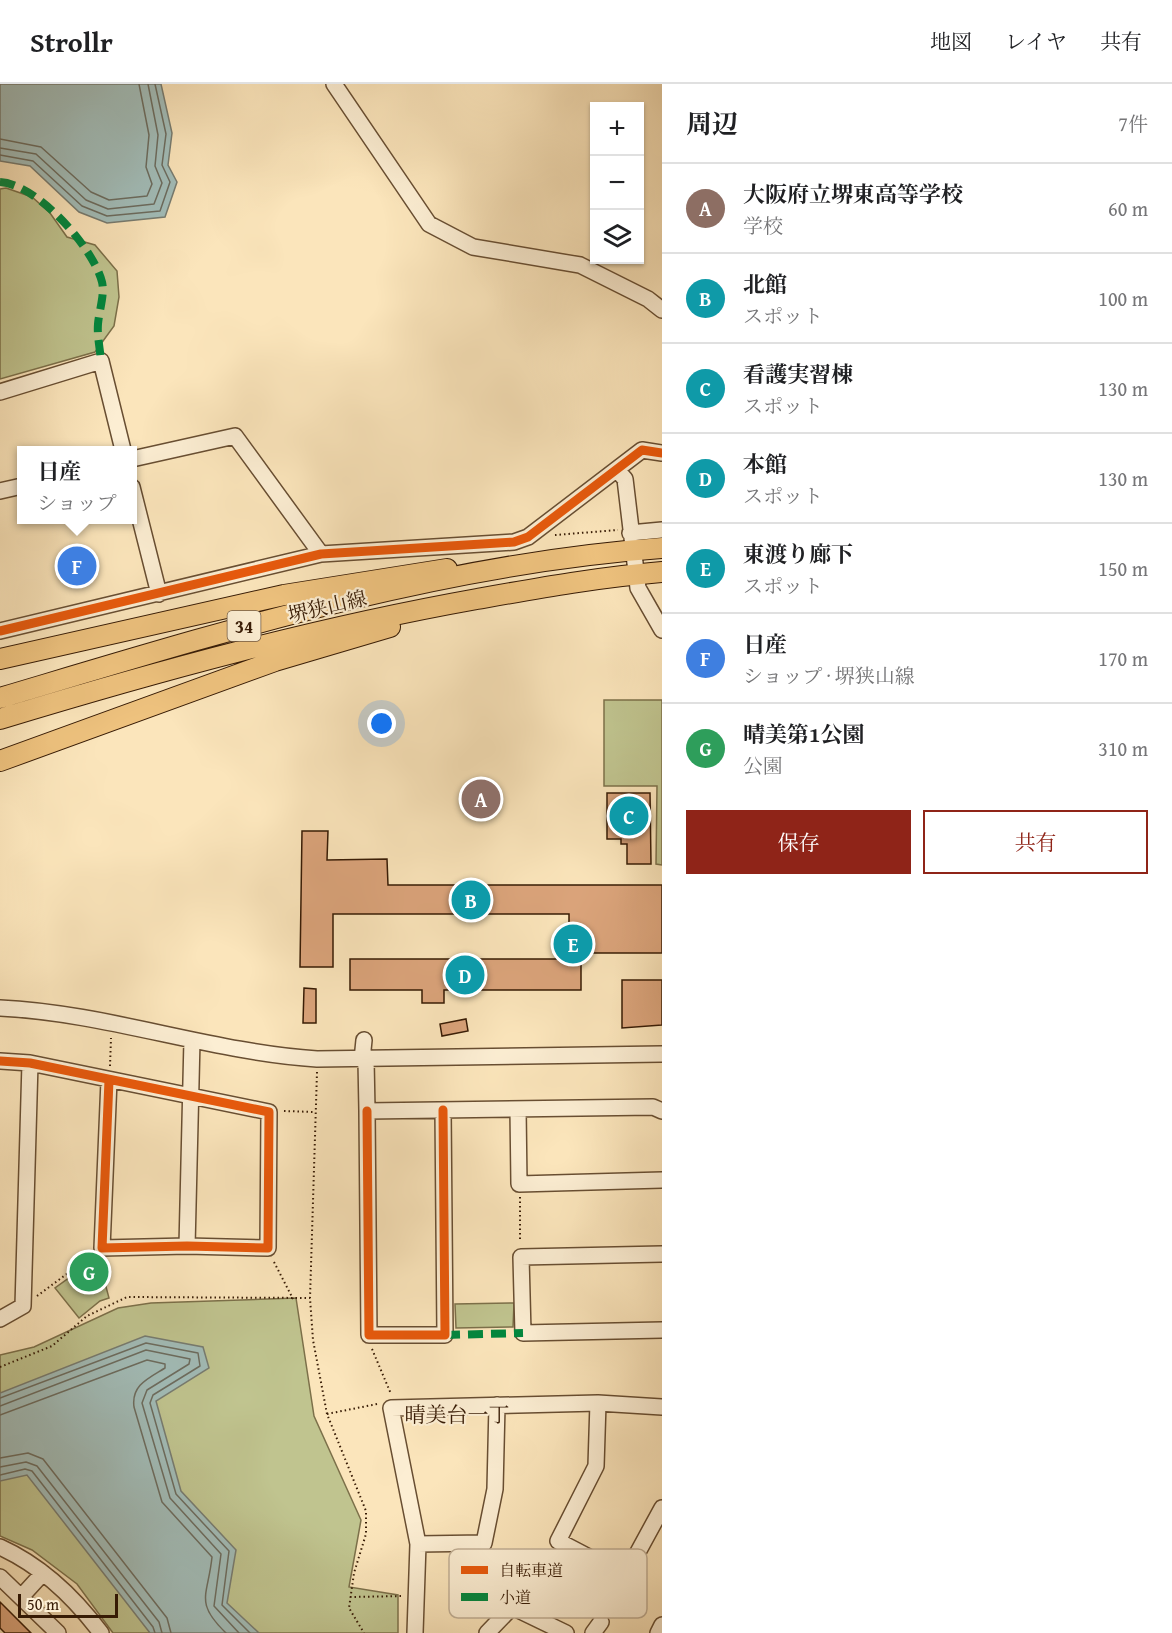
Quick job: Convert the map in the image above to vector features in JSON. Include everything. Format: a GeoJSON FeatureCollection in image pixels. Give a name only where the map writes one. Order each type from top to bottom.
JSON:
{"type":"FeatureCollection","features":[{"type":"Feature","properties":{"kind":"main road","name":"堺狭山線"},"geometry":{"type":"LineString","coordinates":[[0,698],[260,621],[492,571],[628,537],[662,548]]}},
{"type":"Feature","properties":{"kind":"main road"},"geometry":{"type":"LineString","coordinates":[[0,659],[334,586],[438,569],[492,571]]}},
{"type":"Feature","properties":{"kind":"main road","name":"堺狭山線"},"geometry":{"type":"LineString","coordinates":[[0,719],[252,646],[392,614],[535,587],[662,572]]}},
{"type":"Feature","properties":{"kind":"main road"},"geometry":{"type":"LineString","coordinates":[[0,760],[275,661],[490,597]]}},
{"type":"Feature","properties":{"kind":"street"},"geometry":{"type":"LineString","coordinates":[[334,84],[429,224],[474,247],[580,265],[648,299],[662,310]]}},
{"type":"Feature","properties":{"kind":"street"},"geometry":{"type":"LineString","coordinates":[[0,392],[101,361],[122,446]]}},
{"type":"Feature","properties":{"kind":"street"},"geometry":{"type":"LineString","coordinates":[[137,458],[235,436],[321,555]]}},
{"type":"Feature","properties":{"kind":"street"},"geometry":{"type":"LineString","coordinates":[[0,631],[321,555],[514,542],[528,537],[642,450],[662,453]]}},
{"type":"Feature","properties":{"kind":"street"},"geometry":{"type":"LineString","coordinates":[[617,470],[625,479],[628,537],[639,589],[662,630]]}},
{"type":"Feature","properties":{"kind":"street"},"geometry":{"type":"LineString","coordinates":[[0,491],[17,487]]}},
{"type":"Feature","properties":{"kind":"street"},"geometry":{"type":"LineString","coordinates":[[137,507],[159,594]]}},
{"type":"Feature","properties":{"kind":"street"},"geometry":{"type":"LineString","coordinates":[[628,537],[662,530]]}},
{"type":"Feature","properties":{"kind":"street"},"geometry":{"type":"LineString","coordinates":[[0,1008],[63,1014],[283,1057],[364,1060],[662,1054]]}},
{"type":"Feature","properties":{"kind":"street"},"geometry":{"type":"LineString","coordinates":[[187,1246],[192,1040]]}},
{"type":"Feature","properties":{"kind":"street"},"geometry":{"type":"LineString","coordinates":[[364,1040],[369,1335],[445,1335],[443,1110]]}},
{"type":"Feature","properties":{"kind":"street"},"geometry":{"type":"LineString","coordinates":[[0,1061],[30,1063],[269,1112],[268,1248],[187,1246],[102,1248],[110,1080]]}},
{"type":"Feature","properties":{"kind":"street"},"geometry":{"type":"LineString","coordinates":[[0,1318],[23,1306],[30,1063]]}},
{"type":"Feature","properties":{"kind":"street"},"geometry":{"type":"LineString","coordinates":[[367,1111],[653,1107],[662,1111]]}},
{"type":"Feature","properties":{"kind":"street"},"geometry":{"type":"LineString","coordinates":[[518,1109],[519,1184],[662,1180]]}},
{"type":"Feature","properties":{"kind":"street"},"geometry":{"type":"LineString","coordinates":[[662,1254],[520,1257],[523,1333],[662,1330]]}},
{"type":"Feature","properties":{"kind":"street"},"geometry":{"type":"LineString","coordinates":[[573,1549],[558,1541],[596,1466],[598,1403]]}},
{"type":"Feature","properties":{"kind":"street"},"geometry":{"type":"LineString","coordinates":[[415,1633],[418,1544],[394,1408],[598,1403],[662,1407]]}},
{"type":"Feature","properties":{"kind":"street"},"geometry":{"type":"LineString","coordinates":[[418,1544],[484,1543],[495,1489],[497,1405]]}},
{"type":"Feature","properties":{"kind":"street"},"geometry":{"type":"LineString","coordinates":[[640,1549],[662,1508]]}},
{"type":"Feature","properties":{"kind":"street"},"geometry":{"type":"LineString","coordinates":[[0,1547],[43,1573],[72,1596],[101,1633]]}},
{"type":"Feature","properties":{"kind":"street"},"geometry":{"type":"LineString","coordinates":[[22,1596],[43,1573]]}},
{"type":"Feature","properties":{"kind":"street"},"geometry":{"type":"LineString","coordinates":[[0,1576],[58,1633]]}},
{"type":"Feature","properties":{"kind":"street"},"geometry":{"type":"LineString","coordinates":[[487,1633],[501,1618]]}},
{"type":"Feature","properties":{"kind":"street"},"geometry":{"type":"LineString","coordinates":[[535,1618],[566,1633]]}},
{"type":"Feature","properties":{"kind":"street"},"geometry":{"type":"LineString","coordinates":[[658,1633],[662,1624]]}},
{"type":"Feature","properties":{"kind":"path"},"geometry":{"type":"LineString","coordinates":[[528,537],[628,537]]}},
{"type":"Feature","properties":{"kind":"path"},"geometry":{"type":"LineString","coordinates":[[110,1080],[111,1024]]}},
{"type":"Feature","properties":{"kind":"path"},"geometry":{"type":"LineString","coordinates":[[317,1069],[310,1298],[313,1340],[327,1414],[366,1511],[366,1534],[349,1608],[364,1633]]}},
{"type":"Feature","properties":{"kind":"path"},"geometry":{"type":"LineString","coordinates":[[269,1112],[315,1112]]}},
{"type":"Feature","properties":{"kind":"path"},"geometry":{"type":"LineString","coordinates":[[519,1184],[520,1257]]}},
{"type":"Feature","properties":{"kind":"path"},"geometry":{"type":"LineString","coordinates":[[23,1306],[102,1248]]}},
{"type":"Feature","properties":{"kind":"path"},"geometry":{"type":"LineString","coordinates":[[268,1248],[293,1299]]}},
{"type":"Feature","properties":{"kind":"path"},"geometry":{"type":"LineString","coordinates":[[0,1367],[52,1346],[87,1316],[127,1297],[310,1298]]}},
{"type":"Feature","properties":{"kind":"path"},"geometry":{"type":"LineString","coordinates":[[369,1335],[369,1341],[394,1408]]}},
{"type":"Feature","properties":{"kind":"path"},"geometry":{"type":"LineString","coordinates":[[327,1414],[380,1403],[394,1408]]}},
{"type":"Feature","properties":{"kind":"path"},"geometry":{"type":"LineString","coordinates":[[350,1597],[416,1596]]}},
{"type":"Feature","properties":{"kind":"green space"},"geometry":{"type":"Polygon","coordinates":[[[6,188],[32,197],[50,213],[67,237],[95,245],[117,271],[119,297],[114,326],[95,352],[0,379],[0,189],[6,188]]]}},
{"type":"Feature","properties":{"kind":"green space"},"geometry":{"type":"Polygon","coordinates":[[[604,700],[662,700],[662,865],[656,864],[657,786],[604,786],[604,700]]]}},
{"type":"Feature","properties":{"kind":"green space"},"geometry":{"type":"Polygon","coordinates":[[[98,1257],[109,1298],[100,1301],[79,1318],[55,1288],[98,1257]]]}},
{"type":"Feature","properties":{"kind":"green space"},"geometry":{"type":"Polygon","coordinates":[[[296,1298],[314,1416],[361,1520],[349,1587],[398,1595],[398,1633],[113,1633],[77,1584],[32,1550],[0,1536],[0,1355],[34,1347],[118,1308],[151,1303],[296,1298]]]}},
{"type":"Feature","properties":{"kind":"green space"},"geometry":{"type":"Polygon","coordinates":[[[514,1303],[513,1327],[456,1328],[455,1304],[514,1303]]]}},
{"type":"Feature","properties":{"kind":"water"},"geometry":{"type":"Polygon","coordinates":[[[0,84],[161,84],[172,133],[168,165],[177,182],[165,217],[107,223],[79,212],[30,166],[0,161],[0,84]]]}},
{"type":"Feature","properties":{"kind":"water"},"geometry":{"type":"Polygon","coordinates":[[[145,1336],[203,1347],[209,1368],[156,1401],[181,1491],[236,1550],[227,1603],[259,1633],[150,1633],[27,1475],[0,1481],[0,1393],[145,1336]]]}},
{"type":"Feature","properties":{"kind":"building"},"geometry":{"type":"Polygon","coordinates":[[[607,793],[650,793],[651,864],[627,864],[627,844],[621,844],[621,839],[607,839],[607,793]]]}},
{"type":"Feature","properties":{"kind":"building"},"geometry":{"type":"Polygon","coordinates":[[[302,831],[328,831],[327,860],[387,859],[388,885],[662,885],[662,953],[581,953],[581,990],[444,990],[444,1003],[422,1003],[422,990],[350,990],[350,959],[569,959],[569,914],[333,914],[333,967],[300,967],[302,831]]]}},
{"type":"Feature","properties":{"kind":"building"},"geometry":{"type":"Polygon","coordinates":[[[622,980],[662,980],[662,1025],[622,1028],[622,980]]]}},
{"type":"Feature","properties":{"kind":"building"},"geometry":{"type":"Polygon","coordinates":[[[304,988],[316,989],[316,1023],[303,1023],[304,988]]]}},
{"type":"Feature","properties":{"kind":"building"},"geometry":{"type":"Polygon","coordinates":[[[466,1019],[468,1031],[442,1036],[440,1024],[466,1019]]]}},
{"type":"Feature","properties":{"kind":"building"},"geometry":{"type":"Polygon","coordinates":[[[0,1602],[31,1633],[5,1633],[0,1628],[0,1602]]]}},
{"type":"Feature","properties":{"kind":"marked path"},"geometry":{"type":"LineString","coordinates":[[0,182],[15,185],[46,205],[76,236],[97,268],[103,287],[98,328],[101,361]]}},
{"type":"Feature","properties":{"kind":"marked path"},"geometry":{"type":"LineString","coordinates":[[445,1335],[523,1333]]}},
{"type":"Feature","properties":{"kind":"cycle path"},"geometry":{"type":"LineString","coordinates":[[0,631],[321,554],[514,542],[528,537],[642,450],[662,453]]}},
{"type":"Feature","properties":{"kind":"cycle path"},"geometry":{"type":"LineString","coordinates":[[0,1061],[30,1063],[269,1112],[268,1248],[187,1246],[102,1248],[109,1080]]}},
{"type":"Feature","properties":{"kind":"cycle path"},"geometry":{"type":"LineString","coordinates":[[367,1111],[369,1335],[445,1335],[443,1110]]}},
{"type":"Feature","properties":{"kind":"place","name":"日産"},"geometry":{"type":"Point","coordinates":[77,566]}},
{"type":"Feature","properties":{"kind":"place","name":"大阪府立堺東高等学校"},"geometry":{"type":"Point","coordinates":[481,799]}},
{"type":"Feature","properties":{"kind":"place","name":"看護実習棟"},"geometry":{"type":"Point","coordinates":[629,816]}},
{"type":"Feature","properties":{"kind":"place","name":"北館"},"geometry":{"type":"Point","coordinates":[471,900]}},
{"type":"Feature","properties":{"kind":"place","name":"東渡り廊下"},"geometry":{"type":"Point","coordinates":[573,944]}},
{"type":"Feature","properties":{"kind":"place","name":"本館"},"geometry":{"type":"Point","coordinates":[465,975]}},
{"type":"Feature","properties":{"kind":"place","name":"晴美第1公園"},"geometry":{"type":"Point","coordinates":[89,1272]}},
{"type":"Feature","properties":{"kind":"district","name":"晴美台一丁"},"geometry":{"type":"Point","coordinates":[457,1414]}}]}
